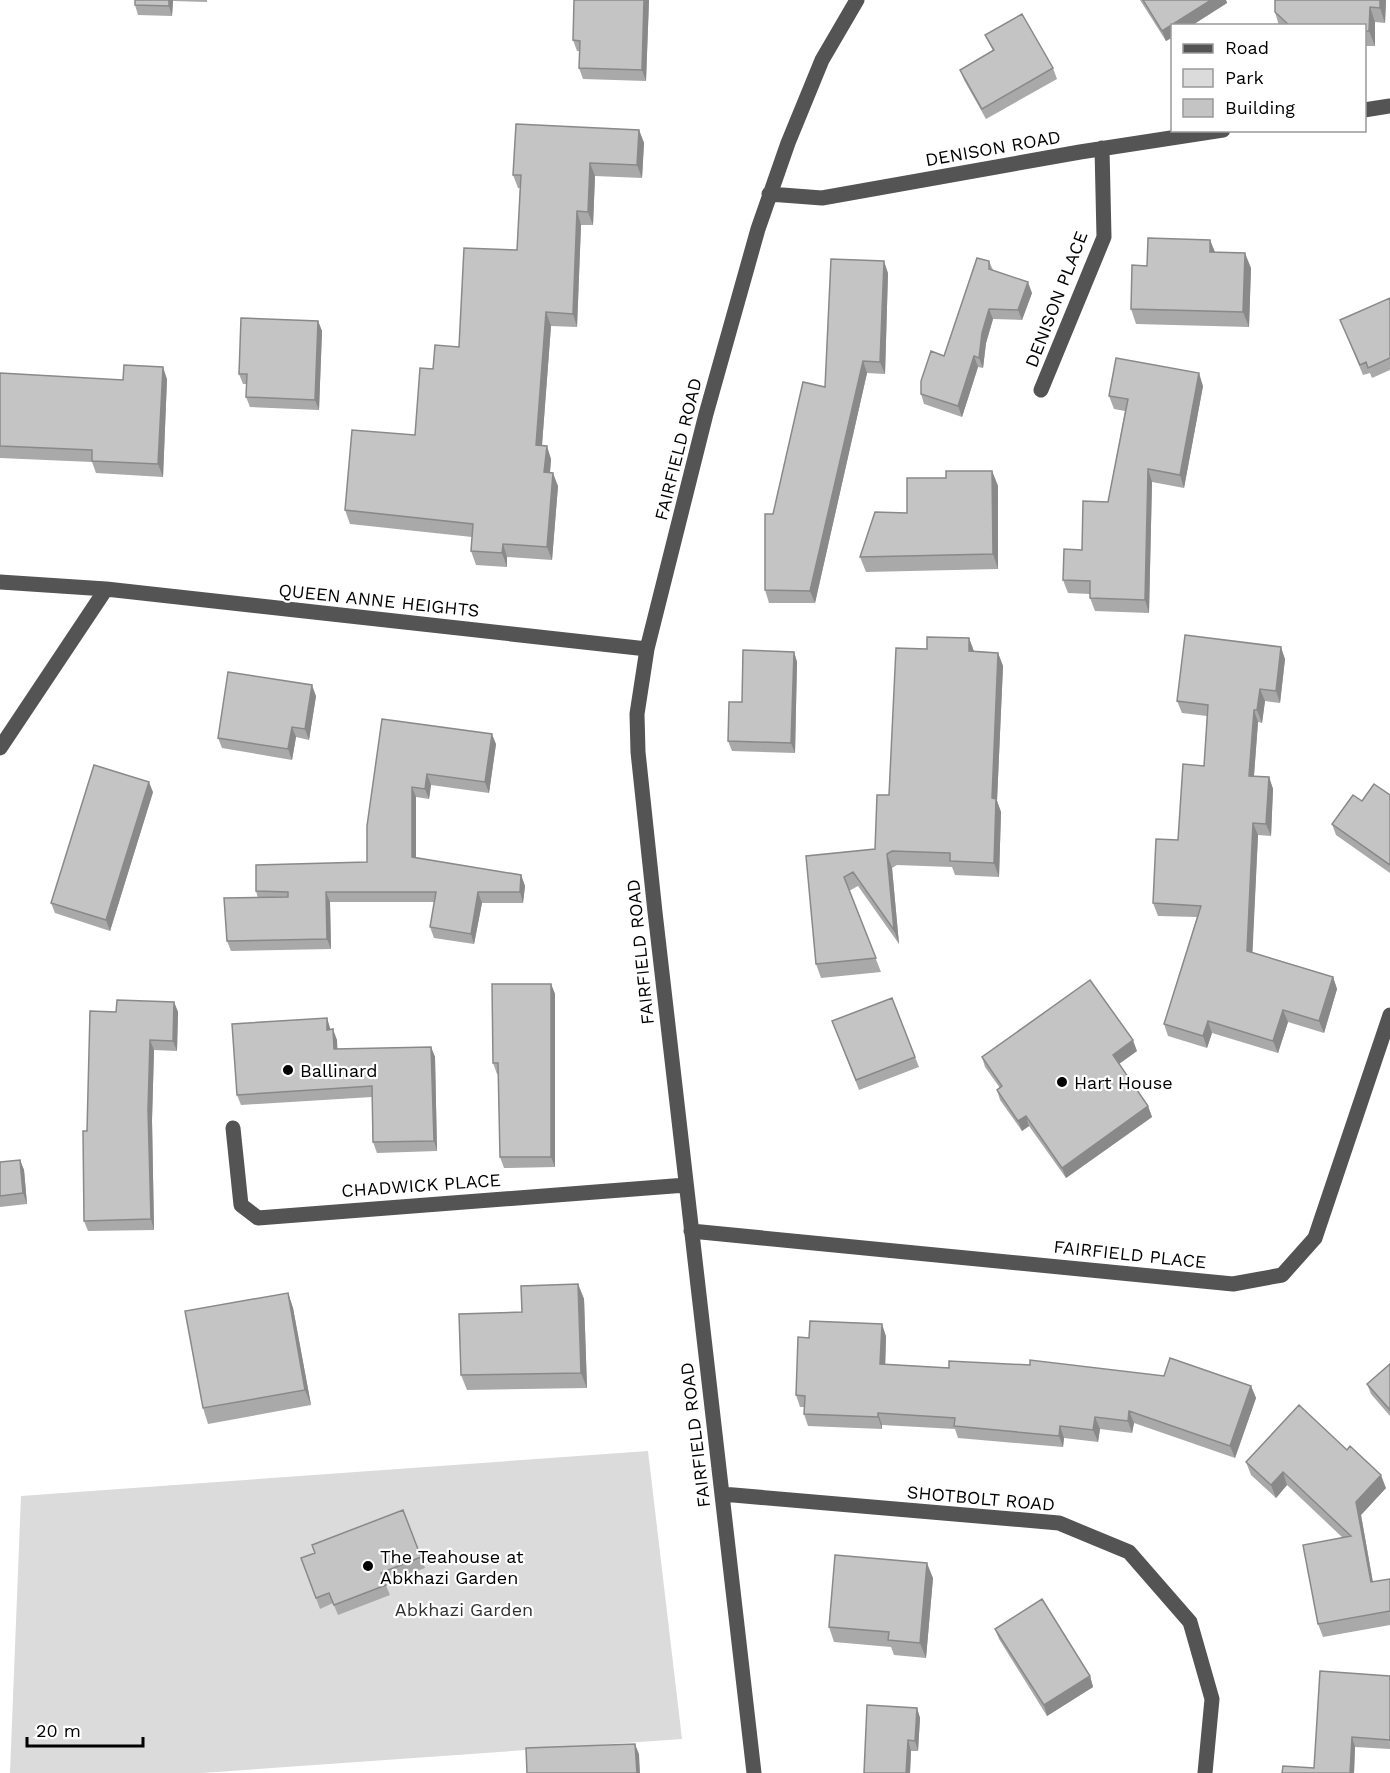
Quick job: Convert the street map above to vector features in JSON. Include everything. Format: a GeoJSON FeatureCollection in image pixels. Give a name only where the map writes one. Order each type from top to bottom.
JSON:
{"type":"FeatureCollection","features":[{"type":"Feature","properties":{"kind":"street","name":"FAIRFIELD ROAD"},"geometry":{"type":"LineString","coordinates":[[754,1773],[638,752],[638,714],[647,649],[706,414],[769,194],[822,60],[857,0]]}},
{"type":"Feature","properties":{"kind":"street"},"geometry":{"type":"LineString","coordinates":[[1366,110],[1390,106]]}},
{"type":"Feature","properties":{"kind":"street","name":"DENISON ROAD"},"geometry":{"type":"LineString","coordinates":[[769,194],[822,198],[1102,148],[1210,132]]}},
{"type":"Feature","properties":{"kind":"street","name":"DENISON PLACE"},"geometry":{"type":"LineString","coordinates":[[1041,390],[1104,237],[1102,148]]}},
{"type":"Feature","properties":{"kind":"street","name":"QUEEN ANNE HEIGHTS"},"geometry":{"type":"LineString","coordinates":[[0,582],[106,589],[647,649]]}},
{"type":"Feature","properties":{"kind":"street"},"geometry":{"type":"LineString","coordinates":[[0,748],[106,589]]}},
{"type":"Feature","properties":{"kind":"street","name":"FAIRFIELD PLACE"},"geometry":{"type":"LineString","coordinates":[[691,1231],[1233,1284],[1282,1275],[1316,1238],[1390,1015]]}},
{"type":"Feature","properties":{"kind":"street","name":"CHADWICK PLACE"},"geometry":{"type":"LineString","coordinates":[[233,1128],[241,1204],[258,1218],[686,1185]]}},
{"type":"Feature","properties":{"kind":"street","name":"SHOTBOLT ROAD"},"geometry":{"type":"LineString","coordinates":[[722,1494],[1059,1523],[1129,1552],[1190,1622],[1212,1700],[1205,1773]]}},
{"type":"Feature","properties":{"kind":"green space","name":"Abkhazi Garden"},"geometry":{"type":"Polygon","coordinates":[[[648,1451],[682,1739],[202,1773],[10,1773],[21,1496],[648,1451]]]}},
{"type":"Feature","properties":{"kind":"building"},"geometry":{"type":"Polygon","coordinates":[[[135,0],[169,0],[169,6],[135,5],[135,0]]]}},
{"type":"Feature","properties":{"kind":"building"},"geometry":{"type":"Polygon","coordinates":[[[574,0],[644,0],[642,70],[579,68],[580,41],[573,40],[574,0]]]}},
{"type":"Feature","properties":{"kind":"building"},"geometry":{"type":"Polygon","coordinates":[[[1143,0],[1211,0],[1171,24],[1162,31],[1143,0]]]}},
{"type":"Feature","properties":{"kind":"building"},"geometry":{"type":"Polygon","coordinates":[[[1275,0],[1380,0],[1380,8],[1370,7],[1369,31],[1366,31],[1366,24],[1288,24],[1275,12],[1275,0]]]}},
{"type":"Feature","properties":{"kind":"building"},"geometry":{"type":"Polygon","coordinates":[[[1022,14],[1053,68],[982,109],[960,70],[994,50],[985,35],[1022,14]]]}},
{"type":"Feature","properties":{"kind":"building"},"geometry":{"type":"Polygon","coordinates":[[[516,124],[639,130],[637,165],[590,163],[588,212],[577,211],[573,314],[546,312],[536,445],[547,446],[544,472],[553,473],[547,547],[503,544],[502,553],[471,551],[473,524],[345,510],[352,430],[415,435],[420,368],[433,369],[435,345],[459,347],[464,248],[517,250],[521,175],[513,175],[516,124]]]}},
{"type":"Feature","properties":{"kind":"building"},"geometry":{"type":"Polygon","coordinates":[[[1148,238],[1210,240],[1210,252],[1245,253],[1243,312],[1131,309],[1132,265],[1147,266],[1148,238]]]}},
{"type":"Feature","properties":{"kind":"building"},"geometry":{"type":"Polygon","coordinates":[[[977,258],[989,261],[989,269],[1028,282],[1018,310],[989,309],[982,333],[979,358],[974,356],[958,406],[921,394],[921,381],[931,351],[944,356],[977,258]]]}},
{"type":"Feature","properties":{"kind":"building"},"geometry":{"type":"Polygon","coordinates":[[[831,259],[884,261],[880,362],[863,361],[810,591],[765,590],[765,514],[773,514],[803,382],[825,387],[831,259]]]}},
{"type":"Feature","properties":{"kind":"building"},"geometry":{"type":"Polygon","coordinates":[[[1390,298],[1390,358],[1368,368],[1366,362],[1360,365],[1340,320],[1390,298]]]}},
{"type":"Feature","properties":{"kind":"building"},"geometry":{"type":"Polygon","coordinates":[[[241,318],[318,321],[315,400],[246,397],[247,374],[239,374],[241,318]]]}},
{"type":"Feature","properties":{"kind":"building"},"geometry":{"type":"Polygon","coordinates":[[[1116,358],[1199,373],[1180,475],[1148,469],[1145,600],[1090,598],[1090,581],[1063,580],[1064,549],[1082,550],[1083,501],[1108,502],[1128,399],[1109,396],[1116,358]]]}},
{"type":"Feature","properties":{"kind":"building"},"geometry":{"type":"Polygon","coordinates":[[[124,365],[163,367],[158,464],[92,461],[92,450],[0,446],[0,373],[123,380],[124,365]]]}},
{"type":"Feature","properties":{"kind":"building"},"geometry":{"type":"Polygon","coordinates":[[[946,471],[992,471],[993,554],[860,557],[875,512],[907,513],[907,478],[946,478],[946,471]]]}},
{"type":"Feature","properties":{"kind":"building"},"geometry":{"type":"Polygon","coordinates":[[[1185,635],[1281,647],[1276,691],[1260,689],[1257,710],[1254,710],[1249,776],[1269,777],[1266,824],[1253,823],[1247,951],[1333,977],[1319,1021],[1283,1010],[1273,1041],[1208,1021],[1203,1036],[1164,1024],[1201,906],[1153,903],[1156,839],[1178,840],[1183,764],[1204,766],[1208,705],[1177,701],[1185,635]]]}},
{"type":"Feature","properties":{"kind":"building"},"geometry":{"type":"Polygon","coordinates":[[[927,637],[969,638],[969,651],[998,653],[992,798],[996,799],[994,863],[950,861],[950,853],[892,851],[887,854],[894,930],[853,872],[844,877],[876,958],[816,964],[806,856],[875,849],[877,795],[889,795],[896,648],[927,649],[927,637]]]}},
{"type":"Feature","properties":{"kind":"building"},"geometry":{"type":"Polygon","coordinates":[[[743,650],[794,652],[791,743],[728,741],[729,702],[742,702],[743,650]]]}},
{"type":"Feature","properties":{"kind":"building"},"geometry":{"type":"Polygon","coordinates":[[[228,672],[312,685],[305,729],[292,727],[288,749],[218,738],[228,672]]]}},
{"type":"Feature","properties":{"kind":"building"},"geometry":{"type":"Polygon","coordinates":[[[382,719],[492,734],[485,782],[427,774],[425,789],[412,787],[412,857],[521,875],[520,892],[478,892],[471,934],[430,927],[436,892],[326,892],[327,939],[227,941],[224,898],[288,897],[288,892],[256,891],[256,865],[367,862],[367,826],[382,719]]]}},
{"type":"Feature","properties":{"kind":"building"},"geometry":{"type":"Polygon","coordinates":[[[94,765],[149,782],[106,920],[51,903],[94,765]]]}},
{"type":"Feature","properties":{"kind":"building"},"geometry":{"type":"Polygon","coordinates":[[[1374,784],[1390,795],[1390,865],[1332,824],[1353,795],[1362,801],[1374,784]]]}},
{"type":"Feature","properties":{"kind":"building","name":"Hart House"},"geometry":{"type":"Polygon","coordinates":[[[1090,980],[1133,1040],[1113,1055],[1148,1106],[1062,1168],[1026,1116],[1018,1121],[997,1090],[1002,1086],[982,1057],[1090,980]]]}},
{"type":"Feature","properties":{"kind":"building"},"geometry":{"type":"Polygon","coordinates":[[[492,984],[551,984],[551,1157],[500,1157],[498,1063],[493,1063],[492,984]]]}},
{"type":"Feature","properties":{"kind":"building"},"geometry":{"type":"Polygon","coordinates":[[[892,998],[915,1057],[856,1080],[832,1021],[892,998]]]}},
{"type":"Feature","properties":{"kind":"building"},"geometry":{"type":"Polygon","coordinates":[[[117,1000],[174,1002],[173,1041],[150,1040],[148,1110],[151,1219],[84,1221],[83,1131],[87,1131],[90,1011],[116,1012],[117,1000]]]}},
{"type":"Feature","properties":{"kind":"building"},"geometry":{"type":"Polygon","coordinates":[[[327,1018],[327,1030],[333,1029],[334,1049],[431,1047],[434,1141],[373,1142],[372,1086],[237,1095],[232,1024],[327,1018]]]}},
{"type":"Feature","properties":{"kind":"building"},"geometry":{"type":"Polygon","coordinates":[[[20,1160],[23,1193],[0,1196],[0,1162],[20,1160]]]}},
{"type":"Feature","properties":{"kind":"building"},"geometry":{"type":"Polygon","coordinates":[[[578,1284],[581,1373],[461,1375],[459,1314],[522,1312],[521,1286],[578,1284]]]}},
{"type":"Feature","properties":{"kind":"building"},"geometry":{"type":"Polygon","coordinates":[[[288,1293],[305,1390],[203,1408],[185,1311],[288,1293]]]}},
{"type":"Feature","properties":{"kind":"building"},"geometry":{"type":"Polygon","coordinates":[[[810,1321],[882,1324],[880,1364],[949,1368],[949,1361],[1030,1365],[1030,1360],[1164,1376],[1170,1358],[1251,1386],[1230,1446],[1129,1411],[1128,1421],[1095,1417],[1093,1430],[1060,1426],[1059,1436],[954,1426],[955,1418],[878,1413],[878,1417],[804,1414],[805,1396],[796,1395],[798,1337],[809,1338],[810,1321]]]}},
{"type":"Feature","properties":{"kind":"building"},"geometry":{"type":"Polygon","coordinates":[[[1390,1364],[1390,1410],[1367,1384],[1390,1364]]]}},
{"type":"Feature","properties":{"kind":"building"},"geometry":{"type":"Polygon","coordinates":[[[1299,1405],[1347,1450],[1350,1446],[1381,1475],[1356,1502],[1371,1582],[1390,1579],[1390,1611],[1318,1624],[1303,1545],[1351,1536],[1283,1472],[1271,1485],[1246,1462],[1299,1405]]]}},
{"type":"Feature","properties":{"kind":"building","name":"The Teahouse at Abkhazi Garden"},"geometry":{"type":"Polygon","coordinates":[[[403,1510],[421,1557],[381,1573],[386,1585],[334,1605],[329,1593],[316,1598],[301,1558],[315,1553],[312,1545],[403,1510]]]}},
{"type":"Feature","properties":{"kind":"building"},"geometry":{"type":"Polygon","coordinates":[[[835,1555],[927,1563],[920,1643],[888,1640],[889,1632],[829,1627],[835,1555]]]}},
{"type":"Feature","properties":{"kind":"building"},"geometry":{"type":"Polygon","coordinates":[[[1042,1599],[1090,1676],[1044,1705],[995,1629],[1042,1599]]]}},
{"type":"Feature","properties":{"kind":"building"},"geometry":{"type":"Polygon","coordinates":[[[1320,1671],[1390,1676],[1390,1740],[1352,1737],[1350,1773],[1282,1773],[1283,1766],[1314,1768],[1320,1671]]]}},
{"type":"Feature","properties":{"kind":"building"},"geometry":{"type":"Polygon","coordinates":[[[867,1705],[917,1708],[915,1741],[908,1740],[906,1773],[864,1773],[867,1705]]]}},
{"type":"Feature","properties":{"kind":"building"},"geometry":{"type":"Polygon","coordinates":[[[635,1744],[637,1773],[527,1773],[526,1748],[635,1744]]]}},
{"type":"Feature","properties":{"kind":"place","name":"Ballinard"},"geometry":{"type":"Point","coordinates":[288,1070]}},
{"type":"Feature","properties":{"kind":"place","name":"Hart House"},"geometry":{"type":"Point","coordinates":[1062,1082]}},
{"type":"Feature","properties":{"kind":"place","name":"The Teahouse at Abkhazi Garden"},"geometry":{"type":"Point","coordinates":[368,1566]}}]}
